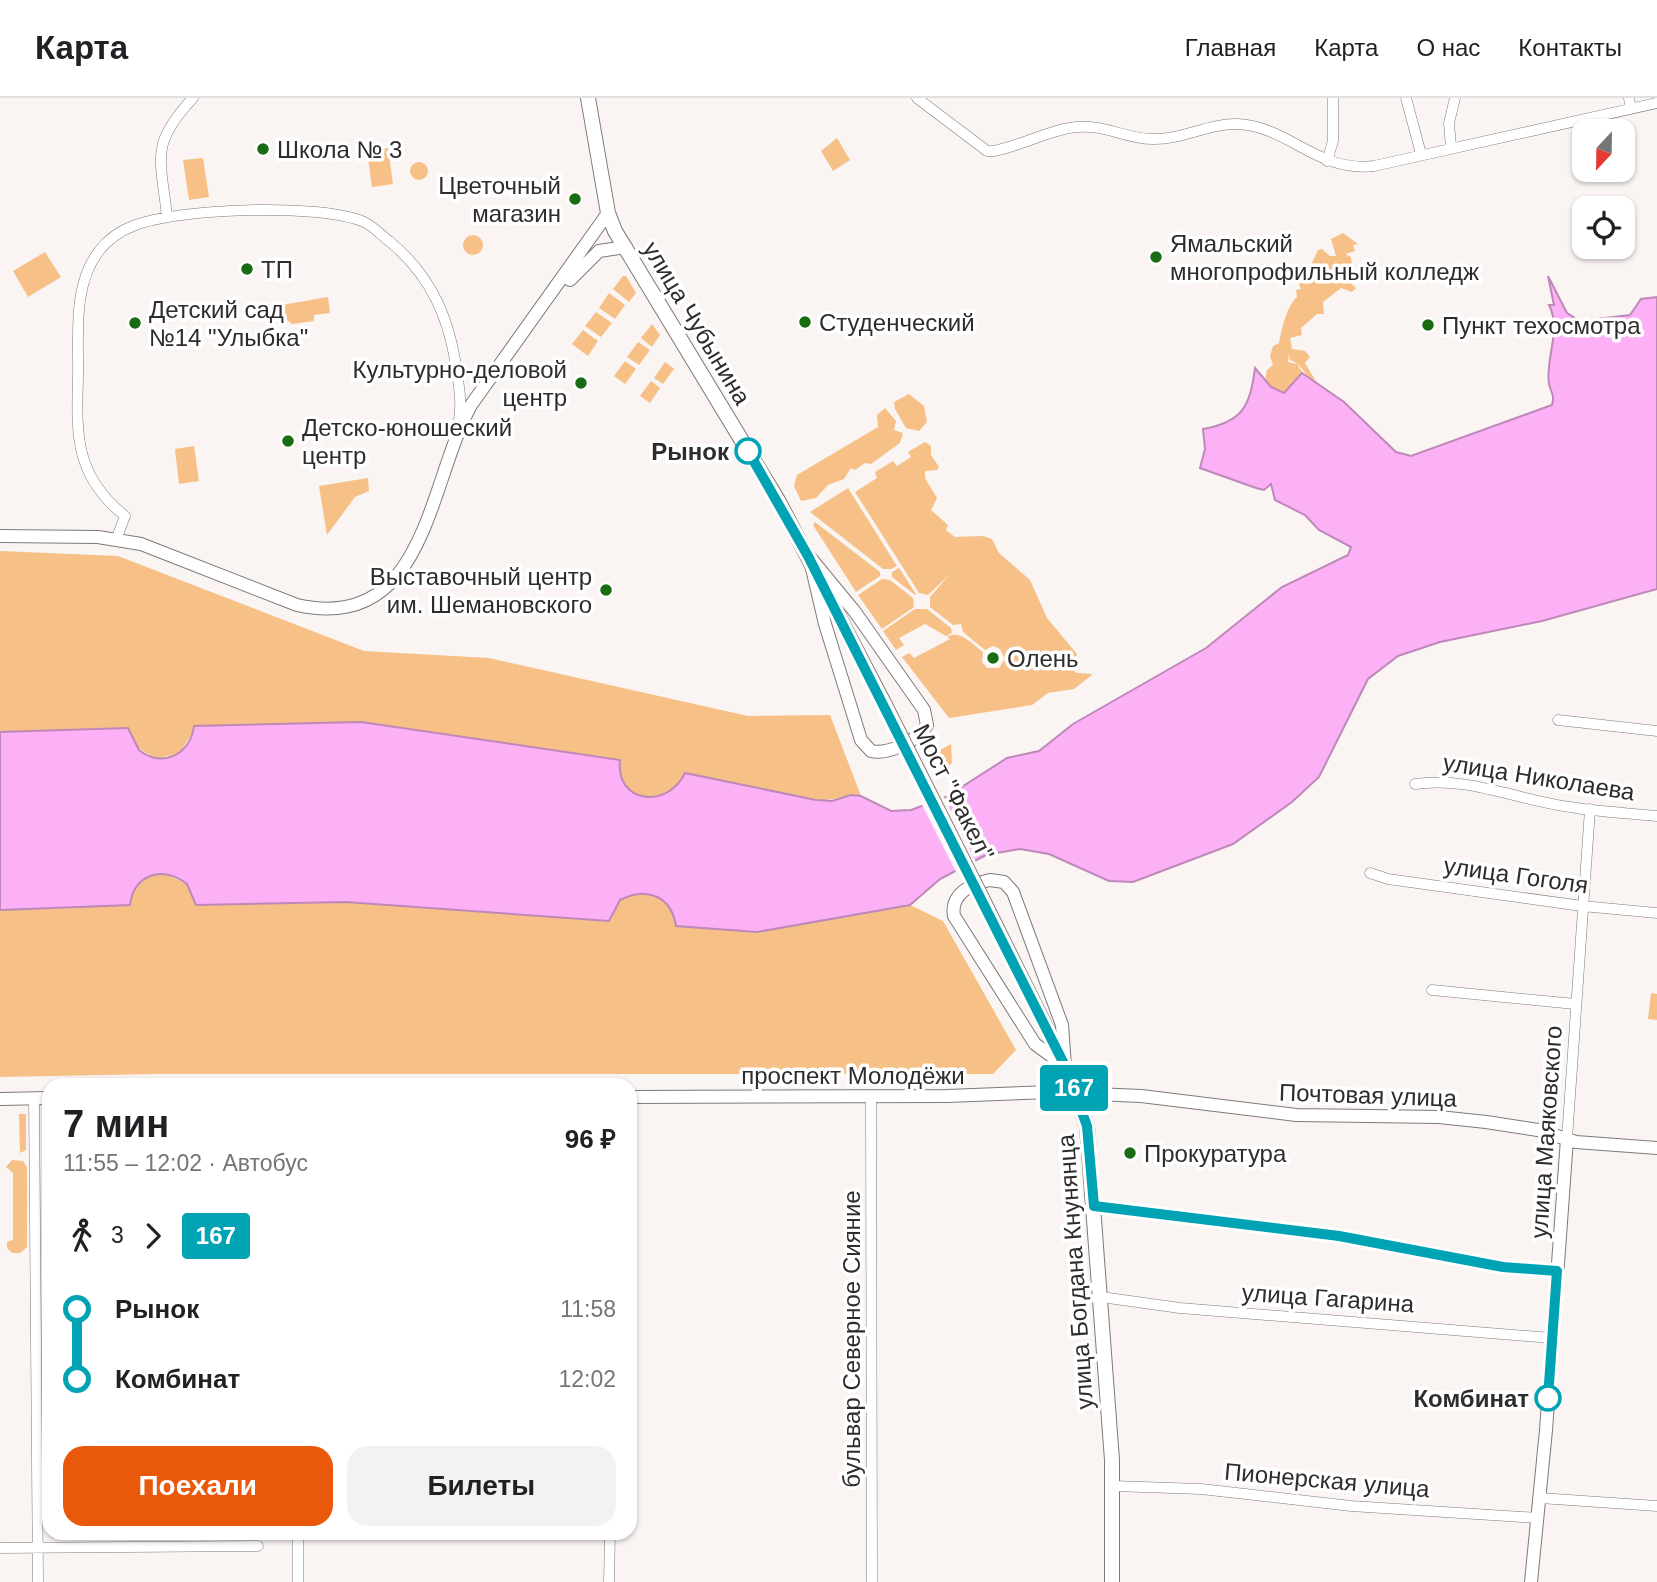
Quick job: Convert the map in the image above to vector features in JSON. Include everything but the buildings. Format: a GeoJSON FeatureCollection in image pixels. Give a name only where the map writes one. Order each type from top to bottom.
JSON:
{"type":"FeatureCollection","features":[{"type":"Feature","properties":{"kind":"main road","name":"улица Чубынина"},"geometry":{"type":"LineString","coordinates":[[588,98],[608,213],[808,556],[885,705]]}},
{"type":"Feature","properties":{"kind":"main road","name":"Мост \"Факел\""},"geometry":{"type":"LineString","coordinates":[[885,705],[982,898]]}},
{"type":"Feature","properties":{"kind":"main road","name":"улица Богдана Кнунянца"},"geometry":{"type":"LineString","coordinates":[[982,898],[1065,1066],[1089,1139],[1112,1486],[1112,1582]]}},
{"type":"Feature","properties":{"kind":"street"},"geometry":{"type":"LineString","coordinates":[[167,217],[162,140],[175,117],[193,98]]}},
{"type":"Feature","properties":{"kind":"street"},"geometry":{"type":"LineString","coordinates":[[917,98],[987,151],[1000,151],[1034,136],[1086,126],[1150,139],[1240,124],[1263,130],[1327,161],[1361,167],[1657,103]]}},
{"type":"Feature","properties":{"kind":"street"},"geometry":{"type":"LineString","coordinates":[[1327,161],[1333,141],[1333,98]]}},
{"type":"Feature","properties":{"kind":"street"},"geometry":{"type":"LineString","coordinates":[[1406,98],[1421,154]]}},
{"type":"Feature","properties":{"kind":"street"},"geometry":{"type":"LineString","coordinates":[[1451,147],[1449,123],[1455,98]]}},
{"type":"Feature","properties":{"kind":"street"},"geometry":{"type":"LineString","coordinates":[[1629,98],[1631,109]]}},
{"type":"Feature","properties":{"kind":"street"},"geometry":{"type":"LineString","coordinates":[[116,540],[125,516],[94,483],[78,439],[80,300],[90,266],[106,243],[133,226],[167,217],[223,212],[311,213],[339,215],[366,222],[421,271],[439,301],[453,339],[462,402],[455,442]]}},
{"type":"Feature","properties":{"kind":"street"},"geometry":{"type":"LineString","coordinates":[[0,536],[116,540],[158,550],[297,606],[328,610],[353,605],[384,589],[412,557],[435,506],[455,442],[471,405],[541,311],[608,213]]}},
{"type":"Feature","properties":{"kind":"street"},"geometry":{"type":"LineString","coordinates":[[541,311],[594,254],[609,248],[626,247]]}},
{"type":"Feature","properties":{"kind":"street"},"geometry":{"type":"LineString","coordinates":[[808,556],[855,612],[924,710],[927,726],[920,734],[883,752],[871,751],[861,740],[825,624],[808,556]]}},
{"type":"Feature","properties":{"kind":"street"},"geometry":{"type":"LineString","coordinates":[[1558,720],[1657,731]]}},
{"type":"Feature","properties":{"kind":"street","name":"улица Николаева"},"geometry":{"type":"LineString","coordinates":[[1415,784],[1438,780],[1459,782],[1590,809],[1657,816]]}},
{"type":"Feature","properties":{"kind":"street","name":"улица Маяковского"},"geometry":{"type":"LineString","coordinates":[[1531,1582],[1540,1498],[1590,809]]}},
{"type":"Feature","properties":{"kind":"street","name":"улица Гоголя"},"geometry":{"type":"LineString","coordinates":[[1370,873],[1388,879],[1582,906],[1657,913]]}},
{"type":"Feature","properties":{"kind":"street"},"geometry":{"type":"LineString","coordinates":[[990,880],[1004,882],[1013,892],[1062,1025],[1065,1066],[1035,1044],[954,916],[954,904],[964,890],[990,880]]}},
{"type":"Feature","properties":{"kind":"street"},"geometry":{"type":"LineString","coordinates":[[1432,990],[1576,1004]]}},
{"type":"Feature","properties":{"kind":"street","name":"Почтовая улица"},"geometry":{"type":"LineString","coordinates":[[1076,1093],[1180,1099],[1296,1115],[1475,1121],[1538,1130],[1567,1139],[1657,1148]]}},
{"type":"Feature","properties":{"kind":"street","name":"проспект Молодёжи"},"geometry":{"type":"LineString","coordinates":[[637,1097],[1076,1093]]}},
{"type":"Feature","properties":{"kind":"street","name":"бульвар Северное Сияние"},"geometry":{"type":"LineString","coordinates":[[871,1096],[872,1582]]}},
{"type":"Feature","properties":{"kind":"street"},"geometry":{"type":"LineString","coordinates":[[34,1098],[38,1582]]}},
{"type":"Feature","properties":{"kind":"street"},"geometry":{"type":"LineString","coordinates":[[0,1099],[42,1098]]}},
{"type":"Feature","properties":{"kind":"street"},"geometry":{"type":"LineString","coordinates":[[1094,1206],[1326,1234],[1438,1252],[1503,1267],[1557,1271]]}},
{"type":"Feature","properties":{"kind":"street","name":"улица Гагарина"},"geometry":{"type":"LineString","coordinates":[[1101,1297],[1180,1308],[1552,1338]]}},
{"type":"Feature","properties":{"kind":"street","name":"Пионерская улица"},"geometry":{"type":"LineString","coordinates":[[1112,1486],[1201,1489],[1350,1506],[1538,1518]]}},
{"type":"Feature","properties":{"kind":"street"},"geometry":{"type":"LineString","coordinates":[[1540,1498],[1657,1506]]}},
{"type":"Feature","properties":{"kind":"street"},"geometry":{"type":"LineString","coordinates":[[298,1540],[298,1582]]}},
{"type":"Feature","properties":{"kind":"street"},"geometry":{"type":"LineString","coordinates":[[610,1540],[610,1582]]}},
{"type":"Feature","properties":{"kind":"street"},"geometry":{"type":"LineString","coordinates":[[0,1548],[258,1546]]}},
{"type":"Feature","properties":{"kind":"shaded area"},"geometry":{"type":"Polygon","coordinates":[[[837,138],[850,160],[833,171],[821,151],[837,138]]]}},
{"type":"Feature","properties":{"kind":"shaded area"},"geometry":{"type":"Polygon","coordinates":[[[388,148],[393,184],[372,187],[367,151],[388,148]]]}},
{"type":"Feature","properties":{"kind":"shaded area"},"geometry":{"type":"Polygon","coordinates":[[[203,158],[209,197],[189,200],[183,160],[203,158]]]}},
{"type":"Feature","properties":{"kind":"shaded area"},"geometry":{"type":"Polygon","coordinates":[[[419,162],[425,165],[428,171],[425,177],[419,180],[413,177],[410,171],[413,165],[419,162]]]}},
{"type":"Feature","properties":{"kind":"shaded area"},"geometry":{"type":"Polygon","coordinates":[[[1343,233],[1358,244],[1353,245],[1355,251],[1345,254],[1351,257],[1352,267],[1346,279],[1356,288],[1352,292],[1341,288],[1323,302],[1324,314],[1317,314],[1301,328],[1302,335],[1290,338],[1292,349],[1305,351],[1310,357],[1305,363],[1318,385],[1297,364],[1303,373],[1305,387],[1296,378],[1299,389],[1291,381],[1295,390],[1286,396],[1273,389],[1265,380],[1267,370],[1273,365],[1270,356],[1273,346],[1279,343],[1285,318],[1297,297],[1296,290],[1301,289],[1299,285],[1307,265],[1311,265],[1318,250],[1322,249],[1330,256],[1336,256],[1331,239],[1343,233]]]}},
{"type":"Feature","properties":{"kind":"shaded area"},"geometry":{"type":"Polygon","coordinates":[[[473,235],[480,238],[483,245],[480,252],[473,255],[466,252],[463,245],[466,238],[473,235]]]}},
{"type":"Feature","properties":{"kind":"shaded area"},"geometry":{"type":"Polygon","coordinates":[[[45,252],[61,277],[28,297],[13,271],[45,252]]]}},
{"type":"Feature","properties":{"kind":"shaded area"},"geometry":{"type":"Polygon","coordinates":[[[623,276],[626,276],[636,293],[629,302],[613,289],[623,276]]]}},
{"type":"Feature","properties":{"kind":"shaded area"},"geometry":{"type":"Polygon","coordinates":[[[1548,276],[1567,313],[1580,321],[1630,315],[1641,299],[1657,297],[1657,589],[1542,621],[1440,642],[1398,656],[1368,679],[1319,777],[1292,802],[1233,844],[1133,882],[1109,881],[1049,854],[1020,849],[986,855],[940,879],[910,905],[757,932],[676,926],[669,907],[656,896],[648,894],[620,900],[609,921],[346,902],[196,905],[187,884],[178,878],[160,874],[143,880],[137,886],[130,905],[0,910],[0,732],[128,728],[139,750],[148,756],[166,758],[181,751],[192,736],[194,726],[361,722],[620,760],[621,774],[626,785],[634,793],[644,796],[667,793],[685,773],[816,800],[832,801],[851,795],[861,796],[891,811],[911,810],[946,797],[1007,758],[1039,751],[1073,724],[1206,648],[1282,587],[1348,555],[1351,547],[1319,530],[1305,515],[1275,500],[1271,484],[1264,490],[1200,468],[1205,449],[1203,429],[1227,422],[1242,410],[1250,393],[1255,368],[1271,387],[1284,393],[1302,373],[1344,402],[1396,452],[1411,456],[1552,405],[1553,396],[1548,374],[1554,324],[1549,305],[1554,305],[1548,276]]]}},
{"type":"Feature","properties":{"kind":"shaded area"},"geometry":{"type":"Polygon","coordinates":[[[609,293],[625,305],[615,319],[599,308],[609,293]]]}},
{"type":"Feature","properties":{"kind":"shaded area"},"geometry":{"type":"Polygon","coordinates":[[[328,297],[330,313],[314,315],[314,321],[292,324],[270,307],[328,297]]]}},
{"type":"Feature","properties":{"kind":"shaded area"},"geometry":{"type":"Polygon","coordinates":[[[596,312],[612,323],[601,337],[585,326],[596,312]]]}},
{"type":"Feature","properties":{"kind":"shaded area"},"geometry":{"type":"Polygon","coordinates":[[[652,324],[660,335],[652,347],[641,338],[652,324]]]}},
{"type":"Feature","properties":{"kind":"shaded area"},"geometry":{"type":"Polygon","coordinates":[[[583,330],[598,341],[588,356],[572,344],[583,330]]]}},
{"type":"Feature","properties":{"kind":"shaded area"},"geometry":{"type":"Polygon","coordinates":[[[638,342],[650,350],[639,365],[627,357],[638,342]]]}},
{"type":"Feature","properties":{"kind":"shaded area"},"geometry":{"type":"Polygon","coordinates":[[[625,361],[636,369],[625,384],[614,376],[625,361]]]}},
{"type":"Feature","properties":{"kind":"shaded area"},"geometry":{"type":"Polygon","coordinates":[[[665,362],[674,369],[663,384],[654,378],[665,362]]]}},
{"type":"Feature","properties":{"kind":"shaded area"},"geometry":{"type":"Polygon","coordinates":[[[651,381],[660,388],[650,403],[640,396],[651,381]]]}},
{"type":"Feature","properties":{"kind":"shaded area"},"geometry":{"type":"Polygon","coordinates":[[[909,394],[924,406],[927,422],[919,431],[906,428],[895,409],[894,402],[909,394]]]}},
{"type":"Feature","properties":{"kind":"shaded area"},"geometry":{"type":"Polygon","coordinates":[[[885,408],[896,421],[894,430],[903,433],[900,443],[871,464],[865,463],[855,470],[851,468],[844,479],[828,485],[816,498],[801,501],[794,486],[797,475],[878,427],[877,415],[885,408]]]}},
{"type":"Feature","properties":{"kind":"shaded area"},"geometry":{"type":"Polygon","coordinates":[[[925,442],[931,446],[931,455],[939,467],[937,470],[925,471],[925,478],[937,498],[931,510],[948,525],[946,530],[955,537],[983,536],[992,539],[999,553],[1030,580],[1047,618],[1077,654],[1072,669],[1077,673],[1093,674],[1074,689],[1048,693],[1032,705],[949,718],[902,657],[909,653],[914,658],[950,639],[947,637],[957,635],[966,638],[983,652],[982,662],[987,668],[999,668],[1005,659],[1000,649],[993,646],[985,650],[963,632],[961,624],[953,625],[930,607],[930,597],[949,575],[928,595],[919,593],[855,492],[877,478],[875,472],[893,461],[897,466],[911,457],[908,452],[925,442]]]}},
{"type":"Feature","properties":{"kind":"shaded area"},"geometry":{"type":"Polygon","coordinates":[[[194,446],[199,481],[179,484],[175,449],[194,446]]]}},
{"type":"Feature","properties":{"kind":"shaded area"},"geometry":{"type":"Polygon","coordinates":[[[368,478],[369,491],[355,497],[327,535],[319,486],[368,478]]]}},
{"type":"Feature","properties":{"kind":"shaded area"},"geometry":{"type":"Polygon","coordinates":[[[848,488],[897,566],[883,569],[810,512],[848,488]]]}},
{"type":"Feature","properties":{"kind":"shaded area"},"geometry":{"type":"Polygon","coordinates":[[[815,522],[880,572],[880,576],[856,592],[813,525],[815,522]]]}},
{"type":"Feature","properties":{"kind":"shaded area"},"geometry":{"type":"Polygon","coordinates":[[[0,551],[118,556],[364,651],[489,658],[748,716],[830,715],[861,796],[816,800],[685,773],[677,784],[666,792],[644,796],[634,793],[626,786],[621,775],[620,760],[193,732],[180,753],[156,759],[135,746],[128,728],[0,732],[0,551]]]}},
{"type":"Feature","properties":{"kind":"shaded area"},"geometry":{"type":"Polygon","coordinates":[[[899,568],[915,595],[892,577],[892,572],[899,568]]]}},
{"type":"Feature","properties":{"kind":"shaded area"},"geometry":{"type":"Polygon","coordinates":[[[882,579],[890,580],[913,598],[914,607],[882,629],[858,595],[882,579]]]}},
{"type":"Feature","properties":{"kind":"shaded area"},"geometry":{"type":"Polygon","coordinates":[[[915,609],[927,609],[951,628],[952,633],[946,636],[925,624],[899,638],[904,645],[896,650],[883,631],[915,609]]]}},
{"type":"Feature","properties":{"kind":"shaded area"},"geometry":{"type":"Polygon","coordinates":[[[951,744],[952,763],[942,772],[933,754],[951,744]]]}},
{"type":"Feature","properties":{"kind":"shaded area"},"geometry":{"type":"Polygon","coordinates":[[[163,873],[187,884],[196,905],[346,902],[610,921],[620,900],[648,894],[656,896],[669,907],[676,926],[757,932],[910,905],[943,921],[1016,1050],[993,1074],[156,1074],[0,1077],[0,910],[130,905],[140,882],[163,873]]]}},
{"type":"Feature","properties":{"kind":"shaded area"},"geometry":{"type":"Polygon","coordinates":[[[1651,993],[1657,994],[1657,1020],[1648,1019],[1651,993]]]}},
{"type":"Feature","properties":{"kind":"shaded area"},"geometry":{"type":"Polygon","coordinates":[[[19,1114],[26,1114],[26,1150],[20,1153],[19,1114]]]}},
{"type":"Feature","properties":{"kind":"shaded area"},"geometry":{"type":"Polygon","coordinates":[[[12,1160],[23,1161],[27,1167],[27,1247],[20,1253],[12,1253],[7,1248],[7,1242],[13,1240],[13,1173],[6,1167],[12,1160]]]}},
{"type":"Feature","properties":{"kind":"pier"},"geometry":{"type":"Polygon","coordinates":[[[943,795],[977,864],[957,874],[921,803],[943,795]]]}},
{"type":"Feature","properties":{"kind":"bus line","name":"167"},"geometry":{"type":"LineString","coordinates":[[748,451],[779,502],[885,705],[1065,1066],[1087,1126],[1094,1206],[1339,1236],[1438,1252],[1503,1267],[1557,1271],[1548,1398]]}},
{"type":"Feature","properties":{"kind":"place","name":"Школа № 3"},"geometry":{"type":"Point","coordinates":[263,149]}},
{"type":"Feature","properties":{"kind":"place","name":"Цветочный магазин"},"geometry":{"type":"Point","coordinates":[575,199]}},
{"type":"Feature","properties":{"kind":"place","name":"Ямальский многопрофильный колледж"},"geometry":{"type":"Point","coordinates":[1156,257]}},
{"type":"Feature","properties":{"kind":"place","name":"ТП"},"geometry":{"type":"Point","coordinates":[247,269]}},
{"type":"Feature","properties":{"kind":"place","name":"Студенческий"},"geometry":{"type":"Point","coordinates":[805,322]}},
{"type":"Feature","properties":{"kind":"place","name":"Детский сад №14 \"Улыбка\""},"geometry":{"type":"Point","coordinates":[135,323]}},
{"type":"Feature","properties":{"kind":"place","name":"Пункт техосмотра"},"geometry":{"type":"Point","coordinates":[1428,325]}},
{"type":"Feature","properties":{"kind":"place","name":"Культурно-деловой центр"},"geometry":{"type":"Point","coordinates":[581,383]}},
{"type":"Feature","properties":{"kind":"place","name":"Детско-юношеский центр"},"geometry":{"type":"Point","coordinates":[288,441]}},
{"type":"Feature","properties":{"kind":"place","name":"Рынок"},"geometry":{"type":"Point","coordinates":[748,451]}},
{"type":"Feature","properties":{"kind":"place","name":"Выставочный центр им. Шемановского"},"geometry":{"type":"Point","coordinates":[606,590]}},
{"type":"Feature","properties":{"kind":"place","name":"Олень"},"geometry":{"type":"Point","coordinates":[993,658]}},
{"type":"Feature","properties":{"kind":"place","name":"Прокуратура"},"geometry":{"type":"Point","coordinates":[1130,1153]}},
{"type":"Feature","properties":{"kind":"place","name":"Комбинат"},"geometry":{"type":"Point","coordinates":[1548,1398]}}]}
